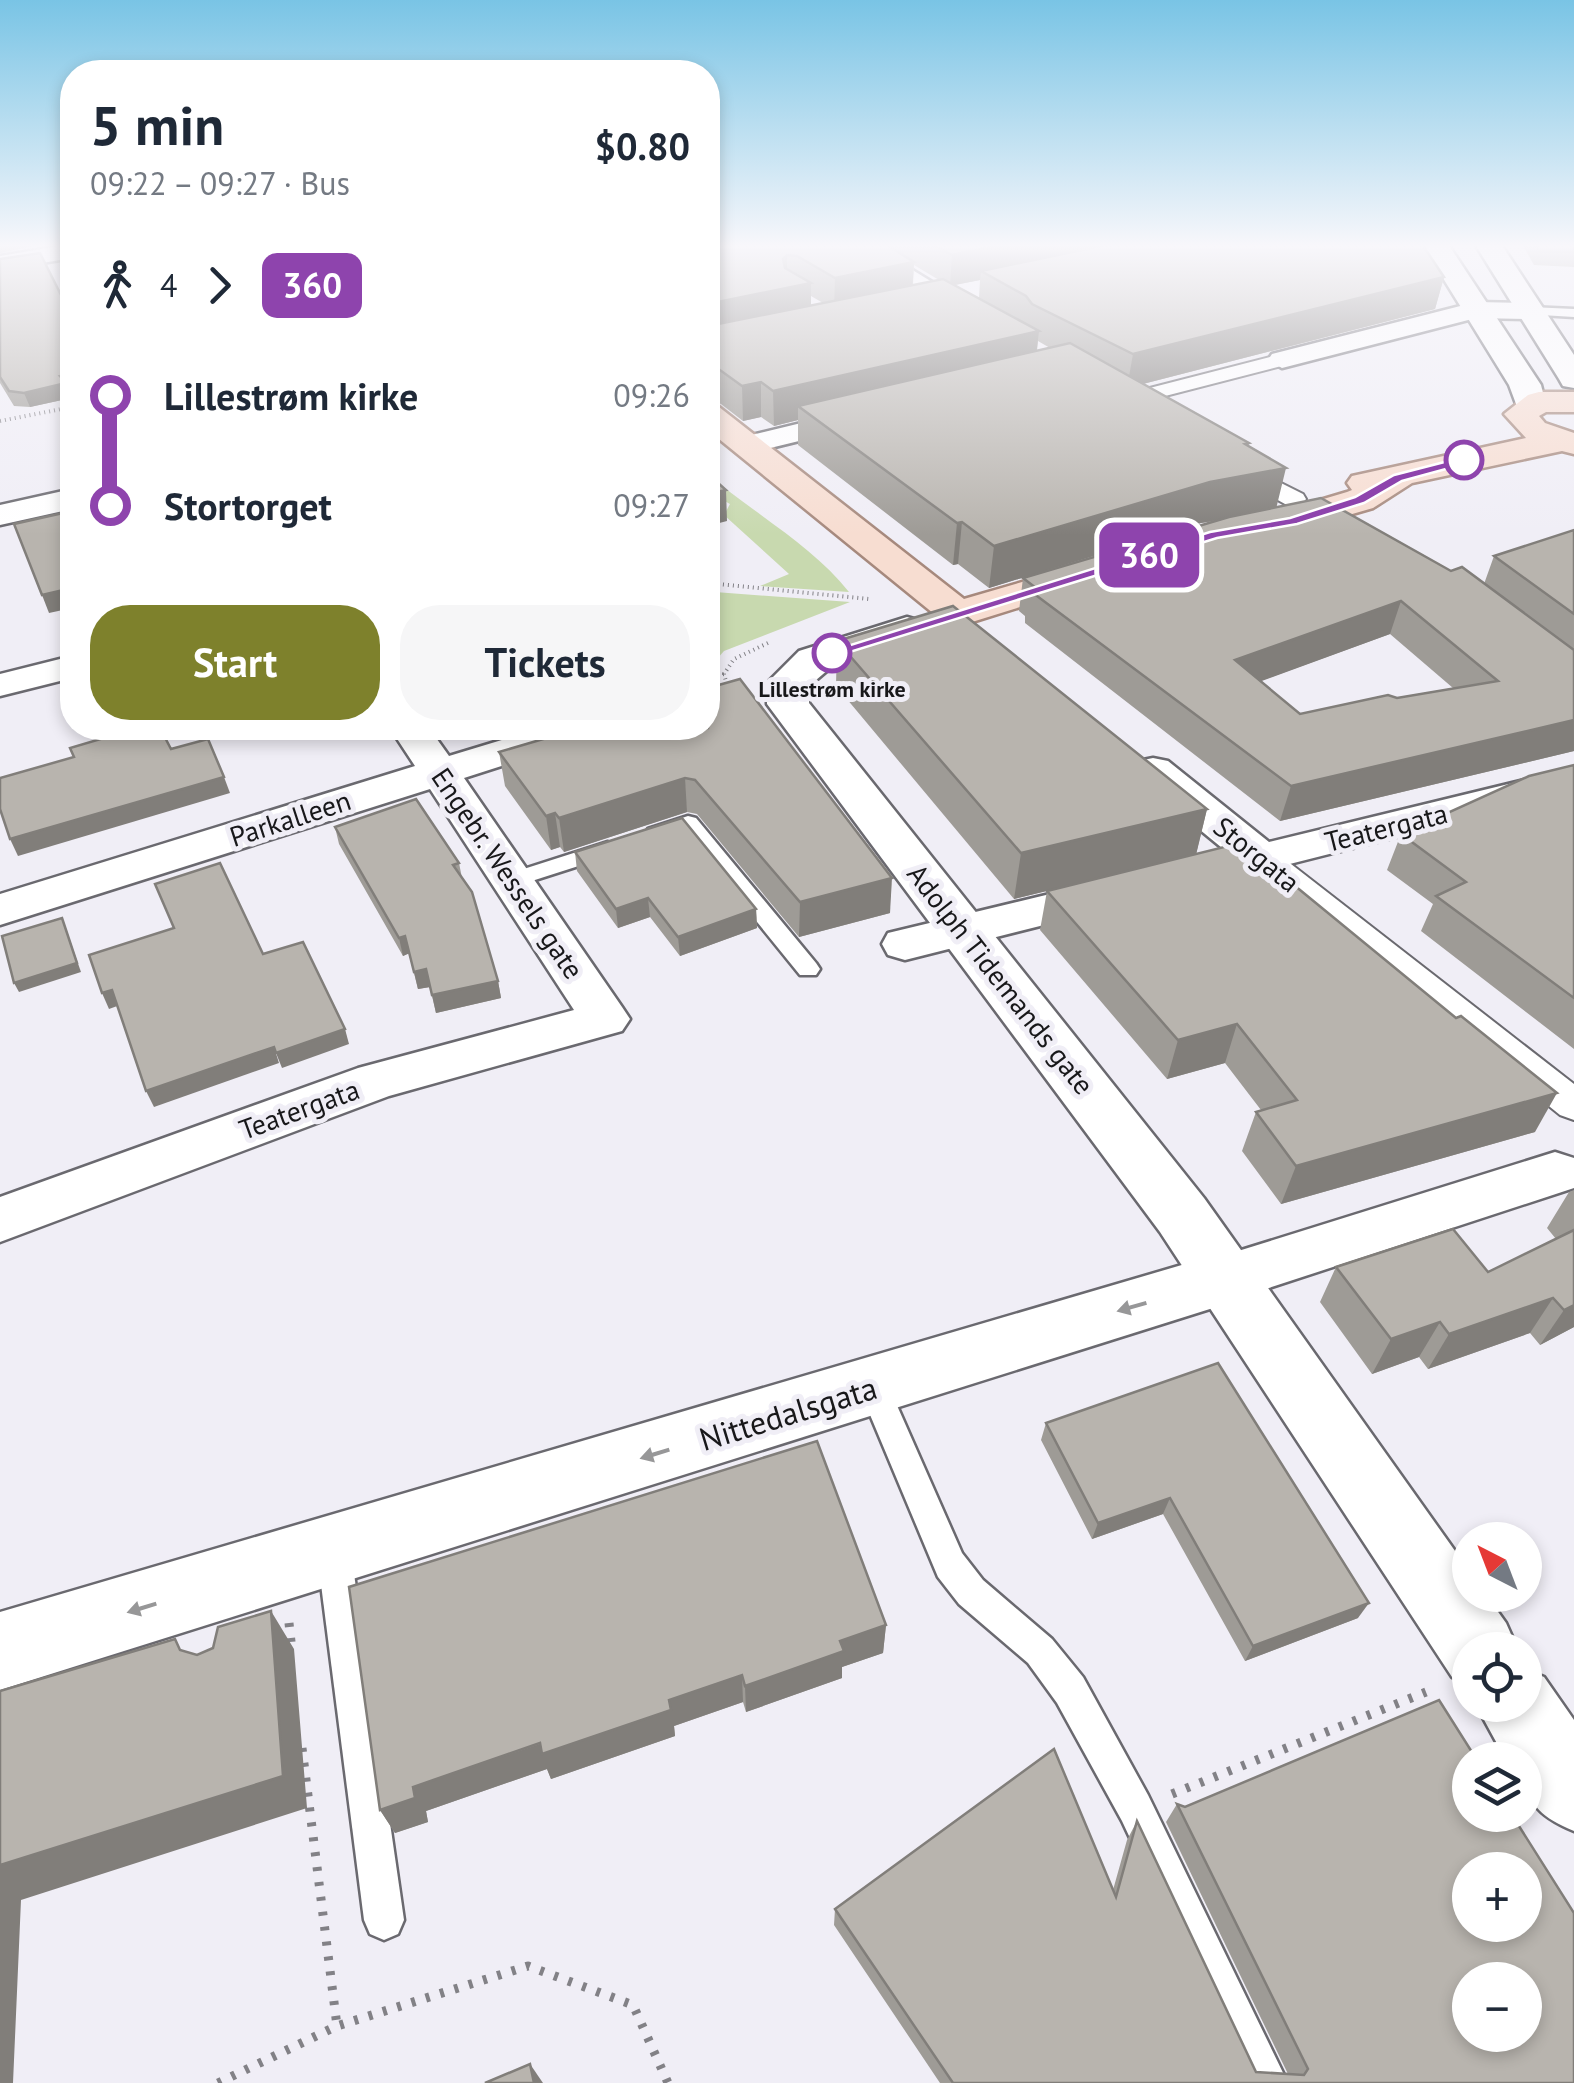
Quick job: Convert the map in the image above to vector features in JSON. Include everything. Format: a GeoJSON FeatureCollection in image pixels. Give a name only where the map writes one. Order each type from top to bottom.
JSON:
{"type":"FeatureCollection","features":[{"type":"Feature","properties":{"kind":"main road"},"geometry":{"type":"LineString","coordinates":[[1450,462],[1528,415],[1574,402]]}},
{"type":"Feature","properties":{"kind":"main road"},"geometry":{"type":"LineString","coordinates":[[1528,415],[1568,442]]}},
{"type":"Feature","properties":{"kind":"main road"},"geometry":{"type":"LineString","coordinates":[[720,424],[973,625]]}},
{"type":"Feature","properties":{"kind":"main road"},"geometry":{"type":"LineString","coordinates":[[1229,530],[1276,526],[1360,500],[1398,478],[1450,462],[1568,442]]}},
{"type":"Feature","properties":{"kind":"main road","name":"Adolph Tidemands gate"},"geometry":{"type":"LineString","coordinates":[[973,625],[1121,564]]}},
{"type":"Feature","properties":{"kind":"street"},"geometry":{"type":"LineString","coordinates":[[1124,399],[1351,341]]}},
{"type":"Feature","properties":{"kind":"street"},"geometry":{"type":"LineString","coordinates":[[1496,341],[1525,385],[1528,415]]}},
{"type":"Feature","properties":{"kind":"street"},"geometry":{"type":"LineString","coordinates":[[1550,341],[1574,379]]}},
{"type":"Feature","properties":{"kind":"street"},"geometry":{"type":"LineString","coordinates":[[1096,385],[1147,415]]}},
{"type":"Feature","properties":{"kind":"street"},"geometry":{"type":"LineString","coordinates":[[746,445],[900,408]]}},
{"type":"Feature","properties":{"kind":"street"},"geometry":{"type":"LineString","coordinates":[[1212,453],[1316,511]]}},
{"type":"Feature","properties":{"kind":"street"},"geometry":{"type":"LineString","coordinates":[[0,515],[60,502]]}},
{"type":"Feature","properties":{"kind":"street","name":"Adolph Tidemands gate"},"geometry":{"type":"LineString","coordinates":[[973,625],[814,660],[794,674],[786,693],[795,715],[1140,1158],[1467,1632]]}},
{"type":"Feature","properties":{"kind":"street"},"geometry":{"type":"LineString","coordinates":[[0,686],[60,670]]}},
{"type":"Feature","properties":{"kind":"street","name":"Engebr. Wessels gate"},"geometry":{"type":"LineString","coordinates":[[418,740],[605,1019]]}},
{"type":"Feature","properties":{"kind":"street","name":"Parkalleen"},"geometry":{"type":"LineString","coordinates":[[0,910],[542,740]]}},
{"type":"Feature","properties":{"kind":"street","name":"Storgata"},"geometry":{"type":"LineString","coordinates":[[1128,749],[1574,1105]]}},
{"type":"Feature","properties":{"kind":"street","name":"Teatergata"},"geometry":{"type":"LineString","coordinates":[[905,944],[1574,780]]}},
{"type":"Feature","properties":{"kind":"street","name":"Teatergata"},"geometry":{"type":"LineString","coordinates":[[0,1220],[376,1081],[605,1019]]}},
{"type":"Feature","properties":{"kind":"street","name":"Nittedalsgata"},"geometry":{"type":"LineString","coordinates":[[0,1651],[220,1600],[334,1550],[1565,1171]]}},
{"type":"Feature","properties":{"kind":"street"},"geometry":{"type":"LineString","coordinates":[[1528,1722],[1574,1790]]}},
{"type":"Feature","properties":{"kind":"lane"},"geometry":{"type":"LineString","coordinates":[[513,880],[688,823],[808,968]]}},
{"type":"Feature","properties":{"kind":"lane"},"geometry":{"type":"LineString","coordinates":[[873,1386],[950,1565],[971,1592],[1040,1651],[1070,1690],[1136,1808],[1268,2083]]}},
{"type":"Feature","properties":{"kind":"lane"},"geometry":{"type":"LineString","coordinates":[[334,1550],[384,1920]]}},
{"type":"Feature","properties":{"kind":"path"},"geometry":{"type":"LineString","coordinates":[[0,421],[60,409]]}},
{"type":"Feature","properties":{"kind":"path"},"geometry":{"type":"LineString","coordinates":[[720,585],[875,598]]}},
{"type":"Feature","properties":{"kind":"path"},"geometry":{"type":"LineString","coordinates":[[720,675],[724,674],[736,700]]}},
{"type":"Feature","properties":{"kind":"path"},"geometry":{"type":"LineString","coordinates":[[288,1612],[293,1662]]}},
{"type":"Feature","properties":{"kind":"path"},"geometry":{"type":"LineString","coordinates":[[1136,1808],[1426,1692]]}},
{"type":"Feature","properties":{"kind":"path"},"geometry":{"type":"LineString","coordinates":[[1366,1718],[1372,1728]]}},
{"type":"Feature","properties":{"kind":"path"},"geometry":{"type":"LineString","coordinates":[[301,1734],[336,2026]]}},
{"type":"Feature","properties":{"kind":"path"},"geometry":{"type":"LineString","coordinates":[[218,2083],[336,2026],[528,1966],[633,2005],[668,2083]]}},
{"type":"Feature","properties":{"kind":"green space"},"geometry":{"type":"Polygon","coordinates":[[[720,484],[800,544],[849,592],[760,586],[789,574],[724,515],[730,504],[720,499],[720,484]]]}},
{"type":"Feature","properties":{"kind":"green space"},"geometry":{"type":"Polygon","coordinates":[[[720,592],[850,602],[720,656],[720,592]]]}},
{"type":"Feature","properties":{"kind":"building"},"geometry":{"type":"Polygon","coordinates":[[[0,341],[60,341],[60,384],[24,393],[9,391],[0,377],[0,341]]]}},
{"type":"Feature","properties":{"kind":"building"},"geometry":{"type":"Polygon","coordinates":[[[720,341],[994,341],[773,391],[761,382],[742,386],[720,370],[720,341]]]}},
{"type":"Feature","properties":{"kind":"building"},"geometry":{"type":"Polygon","coordinates":[[[1107,341],[1185,341],[1133,354],[1107,341]]]}},
{"type":"Feature","properties":{"kind":"building"},"geometry":{"type":"Polygon","coordinates":[[[1070,343],[1249,443],[1245,444],[1286,468],[1210,482],[994,546],[798,406],[1070,343]]]}},
{"type":"Feature","properties":{"kind":"building"},"geometry":{"type":"Polygon","coordinates":[[[1321,498],[1451,571],[1462,567],[1574,650],[1574,720],[1291,786],[1029,590],[1036,588],[1023,578],[1229,517],[1321,498]],[[1401,601],[1235,660],[1300,714],[1388,695],[1397,698],[1498,681],[1401,601]]]}},
{"type":"Feature","properties":{"kind":"building"},"geometry":{"type":"Polygon","coordinates":[[[60,514],[60,591],[42,595],[14,524],[60,514]]]}},
{"type":"Feature","properties":{"kind":"building"},"geometry":{"type":"Polygon","coordinates":[[[1574,530],[1574,614],[1494,556],[1574,530]]]}},
{"type":"Feature","properties":{"kind":"building"},"geometry":{"type":"Polygon","coordinates":[[[953,606],[1207,809],[1021,853],[837,641],[953,606]]]}},
{"type":"Feature","properties":{"kind":"building"},"geometry":{"type":"Polygon","coordinates":[[[740,679],[892,878],[800,902],[695,780],[685,778],[559,818],[555,813],[546,816],[499,752],[540,740],[720,740],[720,685],[740,679]]]}},
{"type":"Feature","properties":{"kind":"building"},"geometry":{"type":"Polygon","coordinates":[[[97,740],[166,740],[171,749],[208,740],[224,777],[10,839],[0,809],[0,778],[74,757],[70,748],[97,740]]]}},
{"type":"Feature","properties":{"kind":"building"},"geometry":{"type":"Polygon","coordinates":[[[1574,765],[1574,998],[1436,896],[1466,882],[1401,834],[1529,776],[1574,765]]]}},
{"type":"Feature","properties":{"kind":"building"},"geometry":{"type":"Polygon","coordinates":[[[416,799],[459,863],[453,865],[472,892],[498,981],[432,995],[426,969],[414,972],[405,936],[399,938],[335,827],[416,799]]]}},
{"type":"Feature","properties":{"kind":"building"},"geometry":{"type":"Polygon","coordinates":[[[682,818],[756,909],[678,937],[648,898],[616,909],[575,852],[682,818]]]}},
{"type":"Feature","properties":{"kind":"building"},"geometry":{"type":"Polygon","coordinates":[[[1240,843],[1256,856],[1270,860],[1272,867],[1456,1018],[1461,1016],[1557,1093],[1296,1166],[1256,1112],[1297,1100],[1237,1024],[1178,1040],[1047,891],[1240,843]]]}},
{"type":"Feature","properties":{"kind":"building"},"geometry":{"type":"Polygon","coordinates":[[[220,863],[263,954],[303,942],[345,1029],[276,1053],[274,1047],[146,1091],[112,990],[102,993],[89,955],[174,928],[155,884],[220,863]]]}},
{"type":"Feature","properties":{"kind":"building"},"geometry":{"type":"Polygon","coordinates":[[[62,918],[77,963],[14,983],[2,936],[62,918]]]}},
{"type":"Feature","properties":{"kind":"building"},"geometry":{"type":"Polygon","coordinates":[[[1453,1229],[1488,1272],[1574,1230],[1574,1305],[1564,1310],[1553,1298],[1449,1334],[1440,1322],[1391,1339],[1336,1267],[1453,1229]]]}},
{"type":"Feature","properties":{"kind":"building"},"geometry":{"type":"Polygon","coordinates":[[[1218,1363],[1369,1603],[1253,1646],[1170,1498],[1098,1523],[1046,1423],[1218,1363]]]}},
{"type":"Feature","properties":{"kind":"building"},"geometry":{"type":"Polygon","coordinates":[[[817,1441],[886,1625],[840,1641],[844,1651],[745,1686],[742,1675],[669,1700],[671,1710],[542,1754],[540,1743],[413,1787],[415,1798],[380,1810],[349,1587],[817,1441]]]}},
{"type":"Feature","properties":{"kind":"building"},"geometry":{"type":"Polygon","coordinates":[[[271,1611],[283,1776],[0,1865],[0,1691],[175,1639],[180,1650],[197,1655],[213,1648],[218,1627],[271,1611]]]}},
{"type":"Feature","properties":{"kind":"building"},"geometry":{"type":"Polygon","coordinates":[[[1439,1700],[1466,1742],[1452,1742],[1452,1832],[1523,1832],[1535,1852],[1452,1852],[1452,1942],[1542,1942],[1542,1862],[1574,1913],[1574,2083],[953,2083],[835,1909],[1054,1749],[1116,1897],[1137,1821],[1256,2072],[1304,2075],[1308,2069],[1177,1804],[1185,1807],[1439,1700]]]}},
{"type":"Feature","properties":{"kind":"building"},"geometry":{"type":"Polygon","coordinates":[[[530,2064],[534,2083],[485,2083],[530,2064]]]}},
{"type":"Feature","properties":{"kind":"bus line","name":"360"},"geometry":{"type":"LineString","coordinates":[[832,653],[1214,535],[1292,522],[1360,500],[1398,478],[1464,460]]}},
{"type":"Feature","properties":{"kind":"place","name":"Lillestrøm kirke"},"geometry":{"type":"Point","coordinates":[832,653]}}]}
